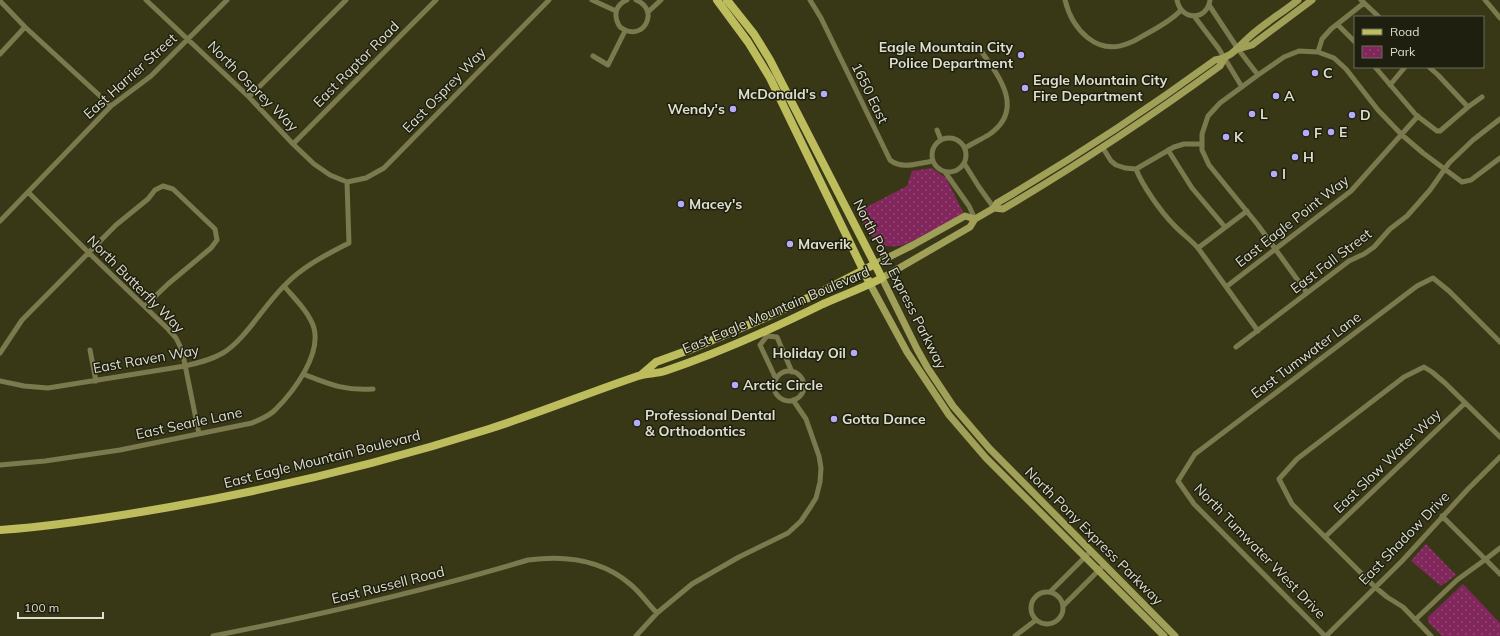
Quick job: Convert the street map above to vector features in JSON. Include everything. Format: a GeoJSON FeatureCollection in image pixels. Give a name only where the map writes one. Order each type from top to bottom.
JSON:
{"type":"FeatureCollection","features":[{"type":"Feature","properties":{"kind":"main road","name":"North Pony Express Parkway"},"geometry":{"type":"LineString","coordinates":[[717,0],[748,42],[770,78],[870,284]]}},
{"type":"Feature","properties":{"kind":"main road","name":"North Pony Express Parkway"},"geometry":{"type":"LineString","coordinates":[[727,0],[754,34],[770,60],[882,278]]}},
{"type":"Feature","properties":{"kind":"main road","name":"East Eagle Mountain Boulevard"},"geometry":{"type":"LineString","coordinates":[[641,375],[656,362],[697,347],[762,319],[821,292],[875,264]]}},
{"type":"Feature","properties":{"kind":"main road","name":"East Eagle Mountain Boulevard"},"geometry":{"type":"LineString","coordinates":[[0,530],[44,527],[216,498],[328,474],[487,430],[641,375],[661,372],[766,333],[882,278]]}},
{"type":"Feature","properties":{"kind":"street","name":"North Osprey Way"},"geometry":{"type":"LineString","coordinates":[[146,0],[250,97],[293,144],[325,171],[347,182]]}},
{"type":"Feature","properties":{"kind":"street","name":"East Harrier Street"},"geometry":{"type":"LineString","coordinates":[[0,221],[111,106],[151,76],[227,0]]}},
{"type":"Feature","properties":{"kind":"street"},"geometry":{"type":"LineString","coordinates":[[250,97],[346,0]]}},
{"type":"Feature","properties":{"kind":"street","name":"East Raptor Road"},"geometry":{"type":"LineString","coordinates":[[293,144],[436,0]]}},
{"type":"Feature","properties":{"kind":"street","name":"East Osprey Way"},"geometry":{"type":"LineString","coordinates":[[347,182],[366,178],[384,168],[549,0]]}},
{"type":"Feature","properties":{"kind":"street"},"geometry":{"type":"LineString","coordinates":[[592,0],[616,11]]}},
{"type":"Feature","properties":{"kind":"street"},"geometry":{"type":"LineString","coordinates":[[627,0],[621,4],[616,11],[616,21],[625,31],[635,32],[643,27],[648,19],[648,12],[644,5],[636,0]]}},
{"type":"Feature","properties":{"kind":"street"},"geometry":{"type":"LineString","coordinates":[[648,12],[661,0]]}},
{"type":"Feature","properties":{"kind":"street","name":"1650 East"},"geometry":{"type":"LineString","coordinates":[[810,0],[890,160],[895,165],[903,166],[933,161]]}},
{"type":"Feature","properties":{"kind":"street"},"geometry":{"type":"LineString","coordinates":[[1065,0],[1071,17],[1082,34],[1104,46],[1128,44],[1158,28],[1181,10]]}},
{"type":"Feature","properties":{"kind":"street"},"geometry":{"type":"LineString","coordinates":[[1177,0],[1181,10],[1188,15],[1194,16],[1202,14],[1210,3],[1238,49],[1258,75]]}},
{"type":"Feature","properties":{"kind":"street","name":"East Eagle Mountain Boulevard"},"geometry":{"type":"LineString","coordinates":[[994,208],[1002,209],[1057,177],[1166,105],[1220,66],[1224,59],[1238,49],[1247,38],[1298,0]]}},
{"type":"Feature","properties":{"kind":"street","name":"East Eagle Mountain Boulevard"},"geometry":{"type":"LineString","coordinates":[[1238,49],[1252,45],[1312,0]]}},
{"type":"Feature","properties":{"kind":"street"},"geometry":{"type":"LineString","coordinates":[[1485,0],[1500,18]]}},
{"type":"Feature","properties":{"kind":"street"},"geometry":{"type":"LineString","coordinates":[[0,1],[25,27],[111,106]]}},
{"type":"Feature","properties":{"kind":"street"},"geometry":{"type":"LineString","coordinates":[[1318,52],[1322,39],[1331,29],[1338,25],[1362,2],[1378,16]]}},
{"type":"Feature","properties":{"kind":"street"},"geometry":{"type":"LineString","coordinates":[[1194,16],[1219,49],[1242,86]]}},
{"type":"Feature","properties":{"kind":"street"},"geometry":{"type":"LineString","coordinates":[[1338,25],[1354,41]]}},
{"type":"Feature","properties":{"kind":"street"},"geometry":{"type":"LineString","coordinates":[[0,54],[25,27]]}},
{"type":"Feature","properties":{"kind":"street"},"geometry":{"type":"LineString","coordinates":[[593,56],[608,65],[625,31]]}},
{"type":"Feature","properties":{"kind":"street"},"geometry":{"type":"LineString","coordinates":[[965,148],[990,134],[1003,120],[1007,108],[1008,100],[999,76],[981,50]]}},
{"type":"Feature","properties":{"kind":"street"},"geometry":{"type":"LineString","coordinates":[[1307,293],[1247,211],[1209,165],[1202,147],[1203,128],[1208,116],[1220,103],[1242,86],[1284,57],[1306,51],[1318,52],[1334,58],[1340,63],[1378,110],[1402,135],[1458,180],[1467,182],[1500,158]]}},
{"type":"Feature","properties":{"kind":"street","name":"East Eagle Mountain Boulevard"},"geometry":{"type":"LineString","coordinates":[[882,278],[970,227],[975,219],[994,208],[997,203],[1051,171],[1126,123],[1215,60],[1224,59]]}},
{"type":"Feature","properties":{"kind":"street"},"geometry":{"type":"LineString","coordinates":[[1376,68],[1390,86],[1418,116],[1437,131],[1440,131],[1482,97]]}},
{"type":"Feature","properties":{"kind":"street"},"geometry":{"type":"LineString","coordinates":[[1390,86],[1404,68]]}},
{"type":"Feature","properties":{"kind":"street"},"geometry":{"type":"LineString","coordinates":[[1430,68],[1468,107]]}},
{"type":"Feature","properties":{"kind":"street","name":"East Eagle Point Way"},"geometry":{"type":"LineString","coordinates":[[1226,288],[1351,191],[1418,116]]}},
{"type":"Feature","properties":{"kind":"street","name":"East Fall Street"},"geometry":{"type":"LineString","coordinates":[[1236,347],[1349,261],[1364,254],[1374,247],[1390,229],[1407,216],[1430,190],[1444,169],[1472,140],[1500,119]]}},
{"type":"Feature","properties":{"kind":"street"},"geometry":{"type":"LineString","coordinates":[[937,130],[941,140]]}},
{"type":"Feature","properties":{"kind":"street"},"geometry":{"type":"LineString","coordinates":[[945,172],[956,171],[964,163],[966,153],[965,148],[957,140],[952,138],[941,140],[933,149],[933,161],[938,168],[945,172],[969,206],[975,219]]}},
{"type":"Feature","properties":{"kind":"street"},"geometry":{"type":"LineString","coordinates":[[1103,148],[1111,161],[1116,165],[1136,169],[1168,150],[1184,144],[1202,147]]}},
{"type":"Feature","properties":{"kind":"street"},"geometry":{"type":"LineString","coordinates":[[1168,150],[1192,188],[1225,227]]}},
{"type":"Feature","properties":{"kind":"street"},"geometry":{"type":"LineString","coordinates":[[964,163],[994,208]]}},
{"type":"Feature","properties":{"kind":"street"},"geometry":{"type":"LineString","coordinates":[[1136,169],[1142,182],[1171,222],[1198,248],[1258,331]]}},
{"type":"Feature","properties":{"kind":"street","name":"East Raven Way"},"geometry":{"type":"LineString","coordinates":[[0,381],[24,386],[48,388],[185,366],[207,361],[223,353],[236,343],[284,286],[302,269],[349,243],[347,182]]}},
{"type":"Feature","properties":{"kind":"street"},"geometry":{"type":"LineString","coordinates":[[0,353],[22,320],[88,252],[116,225],[148,199],[155,190],[163,186],[173,189],[215,229],[217,240],[211,248],[168,284],[145,306]]}},
{"type":"Feature","properties":{"kind":"street","name":"North Butterfly Way"},"geometry":{"type":"LineString","coordinates":[[28,192],[176,338],[182,350],[199,434]]}},
{"type":"Feature","properties":{"kind":"street"},"geometry":{"type":"LineString","coordinates":[[1198,248],[1247,211]]}},
{"type":"Feature","properties":{"kind":"street","name":"East Eagle Mountain Boulevard"},"geometry":{"type":"LineString","coordinates":[[875,264],[966,216],[975,219]]}},
{"type":"Feature","properties":{"kind":"street","name":"North Pony Express Parkway"},"geometry":{"type":"LineString","coordinates":[[882,278],[917,349],[953,406],[989,448],[1175,636]]}},
{"type":"Feature","properties":{"kind":"street","name":"East Tumwater Lane"},"geometry":{"type":"LineString","coordinates":[[1178,481],[1195,454],[1417,286],[1433,278],[1450,291],[1500,342]]}},
{"type":"Feature","properties":{"kind":"street","name":"North Pony Express Parkway"},"geometry":{"type":"LineString","coordinates":[[870,284],[907,352],[949,415],[986,458],[1164,636]]}},
{"type":"Feature","properties":{"kind":"street","name":"East Searle Lane"},"geometry":{"type":"LineString","coordinates":[[0,465],[45,461],[105,452],[199,434],[265,418],[276,410],[303,374],[310,361],[315,345],[314,329],[310,317],[284,286]]}},
{"type":"Feature","properties":{"kind":"street"},"geometry":{"type":"LineString","coordinates":[[762,319],[766,333],[760,344],[776,379],[774,387],[778,397],[786,401],[793,400],[801,394],[804,387],[800,376],[792,372],[784,373],[776,379]]}},
{"type":"Feature","properties":{"kind":"street"},"geometry":{"type":"LineString","coordinates":[[766,333],[776,337],[792,372]]}},
{"type":"Feature","properties":{"kind":"street"},"geometry":{"type":"LineString","coordinates":[[90,350],[96,381]]}},
{"type":"Feature","properties":{"kind":"street"},"geometry":{"type":"LineString","coordinates":[[1431,636],[1402,607],[1375,587],[1326,536],[1292,504],[1279,479],[1298,459],[1404,377],[1424,367],[1445,383],[1500,437]]}},
{"type":"Feature","properties":{"kind":"street"},"geometry":{"type":"LineString","coordinates":[[303,374],[329,385],[358,390],[373,389]]}},
{"type":"Feature","properties":{"kind":"street"},"geometry":{"type":"LineString","coordinates":[[636,636],[657,613],[692,584],[739,557],[788,533],[804,517],[816,498],[820,482],[821,468],[819,456],[806,419],[793,400]]}},
{"type":"Feature","properties":{"kind":"street","name":"East Slow Water Way"},"geometry":{"type":"LineString","coordinates":[[1326,536],[1465,403]]}},
{"type":"Feature","properties":{"kind":"street","name":"East Shadow Drive"},"geometry":{"type":"LineString","coordinates":[[1326,636],[1402,561],[1442,516],[1500,457]]}},
{"type":"Feature","properties":{"kind":"street","name":"North Tumwater West Drive"},"geometry":{"type":"LineString","coordinates":[[1178,481],[1194,504],[1326,636]]}},
{"type":"Feature","properties":{"kind":"street"},"geometry":{"type":"LineString","coordinates":[[1442,516],[1500,574]]}},
{"type":"Feature","properties":{"kind":"street"},"geometry":{"type":"LineString","coordinates":[[1415,620],[1457,580],[1500,548]]}},
{"type":"Feature","properties":{"kind":"street"},"geometry":{"type":"LineString","coordinates":[[1050,592],[1086,558],[1091,551]]}},
{"type":"Feature","properties":{"kind":"street","name":"East Russell Road"},"geometry":{"type":"LineString","coordinates":[[213,636],[306,618],[408,594],[528,560],[548,557],[582,560],[607,568],[630,584],[657,613]]}},
{"type":"Feature","properties":{"kind":"street"},"geometry":{"type":"LineString","coordinates":[[1063,606],[1059,597],[1050,592],[1042,592],[1033,598],[1030,610],[1036,620],[1045,624],[1055,622],[1060,617],[1063,606],[1104,565]]}},
{"type":"Feature","properties":{"kind":"street"},"geometry":{"type":"LineString","coordinates":[[1015,636],[1036,620]]}},
{"type":"Feature","properties":{"kind":"green space"},"geometry":{"type":"Polygon","coordinates":[[[932,168],[946,178],[964,214],[906,244],[886,246],[879,243],[869,233],[859,211],[907,186],[912,171],[932,168]]]}},
{"type":"Feature","properties":{"kind":"green space"},"geometry":{"type":"Polygon","coordinates":[[[1426,544],[1456,575],[1441,586],[1411,561],[1426,544]]]}},
{"type":"Feature","properties":{"kind":"green space"},"geometry":{"type":"Polygon","coordinates":[[[1463,584],[1500,623],[1500,636],[1442,636],[1428,622],[1428,617],[1463,584]]]}},
{"type":"Feature","properties":{"kind":"place","name":"Eagle Mountain City Police Department"},"geometry":{"type":"Point","coordinates":[1021,55]}},
{"type":"Feature","properties":{"kind":"place","name":"C"},"geometry":{"type":"Point","coordinates":[1315,73]}},
{"type":"Feature","properties":{"kind":"place","name":"Eagle Mountain City Fire Department"},"geometry":{"type":"Point","coordinates":[1025,88]}},
{"type":"Feature","properties":{"kind":"place","name":"McDonald's"},"geometry":{"type":"Point","coordinates":[824,94]}},
{"type":"Feature","properties":{"kind":"place","name":"A"},"geometry":{"type":"Point","coordinates":[1276,96]}},
{"type":"Feature","properties":{"kind":"place","name":"Wendy's"},"geometry":{"type":"Point","coordinates":[733,109]}},
{"type":"Feature","properties":{"kind":"place","name":"L"},"geometry":{"type":"Point","coordinates":[1252,114]}},
{"type":"Feature","properties":{"kind":"place","name":"D"},"geometry":{"type":"Point","coordinates":[1352,115]}},
{"type":"Feature","properties":{"kind":"place","name":"E"},"geometry":{"type":"Point","coordinates":[1331,132]}},
{"type":"Feature","properties":{"kind":"place","name":"F"},"geometry":{"type":"Point","coordinates":[1306,133]}},
{"type":"Feature","properties":{"kind":"place","name":"K"},"geometry":{"type":"Point","coordinates":[1226,137]}},
{"type":"Feature","properties":{"kind":"place","name":"H"},"geometry":{"type":"Point","coordinates":[1295,157]}},
{"type":"Feature","properties":{"kind":"place","name":"I"},"geometry":{"type":"Point","coordinates":[1274,174]}},
{"type":"Feature","properties":{"kind":"place","name":"Macey's"},"geometry":{"type":"Point","coordinates":[681,204]}},
{"type":"Feature","properties":{"kind":"place","name":"Maverik"},"geometry":{"type":"Point","coordinates":[790,244]}},
{"type":"Feature","properties":{"kind":"place","name":"Holiday Oil"},"geometry":{"type":"Point","coordinates":[854,353]}},
{"type":"Feature","properties":{"kind":"place","name":"Arctic Circle"},"geometry":{"type":"Point","coordinates":[735,385]}},
{"type":"Feature","properties":{"kind":"place","name":"Gotta Dance"},"geometry":{"type":"Point","coordinates":[834,419]}},
{"type":"Feature","properties":{"kind":"place","name":"Professional Dental & Orthodontics"},"geometry":{"type":"Point","coordinates":[637,423]}}]}
